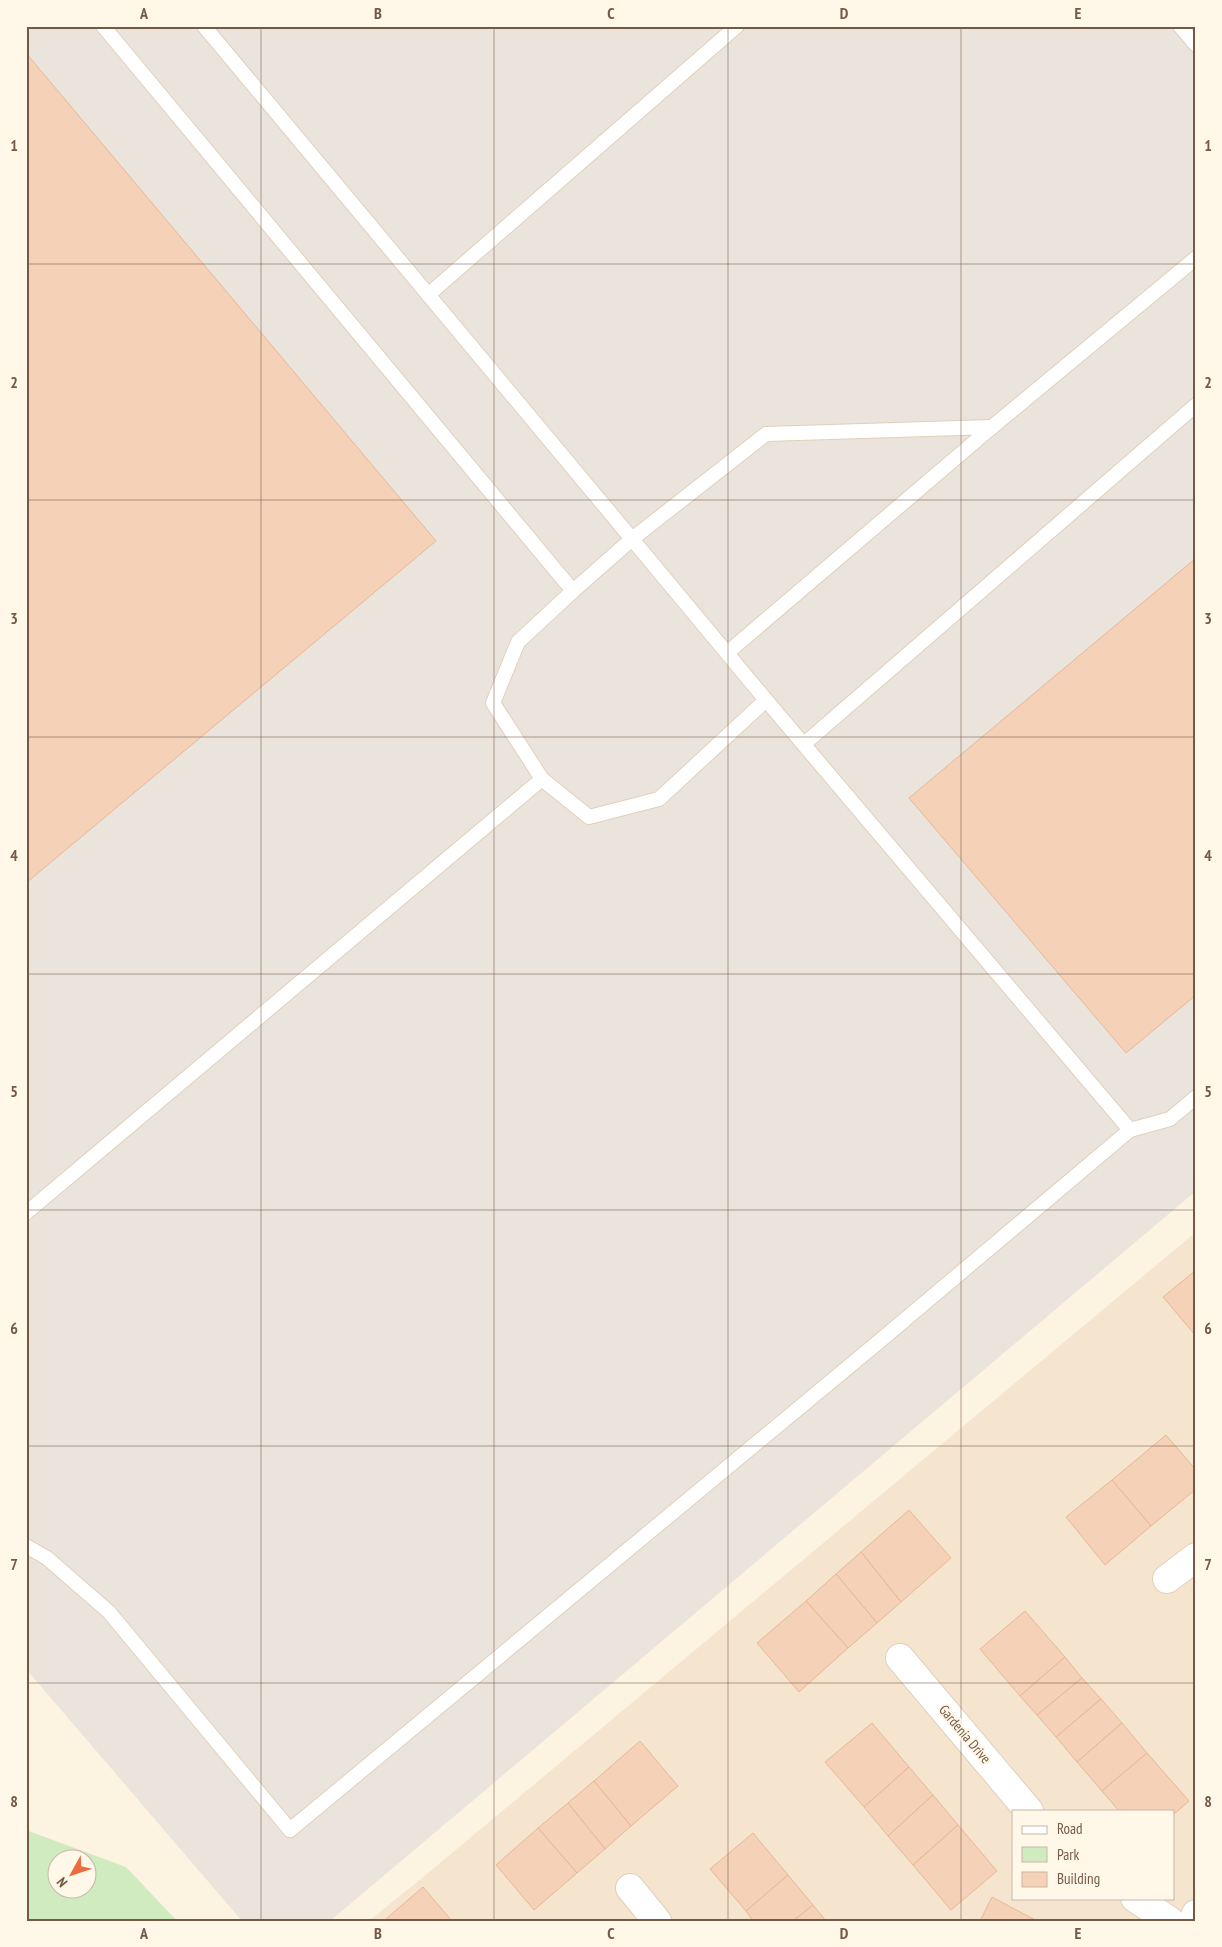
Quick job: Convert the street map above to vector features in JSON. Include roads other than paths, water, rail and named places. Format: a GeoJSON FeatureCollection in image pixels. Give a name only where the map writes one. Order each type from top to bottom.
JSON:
{"type":"FeatureCollection","features":[{"type":"Feature","properties":{"kind":"street"},"geometry":{"type":"LineString","coordinates":[[1167,1579],[1196,1557]]}},
{"type":"Feature","properties":{"kind":"street","name":"Gardenia Drive"},"geometry":{"type":"LineString","coordinates":[[900,1658],[1028,1810]]}},
{"type":"Feature","properties":{"kind":"street"},"geometry":{"type":"LineString","coordinates":[[630,1888],[658,1921]]}},
{"type":"Feature","properties":{"kind":"street"},"geometry":{"type":"LineString","coordinates":[[1138,1900],[1170,1921]]}},
{"type":"Feature","properties":{"kind":"street"},"geometry":{"type":"LineString","coordinates":[[1193,1921],[1196,1914]]}},
{"type":"Feature","properties":{"kind":"lane"},"geometry":{"type":"LineString","coordinates":[[103,26],[573,591]]}},
{"type":"Feature","properties":{"kind":"lane"},"geometry":{"type":"LineString","coordinates":[[204,26],[766,700],[1130,1130]]}},
{"type":"Feature","properties":{"kind":"lane"},"geometry":{"type":"LineString","coordinates":[[428,295],[737,26]]}},
{"type":"Feature","properties":{"kind":"lane"},"geometry":{"type":"LineString","coordinates":[[1180,26],[1196,45]]}},
{"type":"Feature","properties":{"kind":"lane"},"geometry":{"type":"LineString","coordinates":[[727,653],[992,427],[1196,258]]}},
{"type":"Feature","properties":{"kind":"lane"},"geometry":{"type":"LineString","coordinates":[[804,744],[1196,405]]}},
{"type":"Feature","properties":{"kind":"lane"},"geometry":{"type":"LineString","coordinates":[[766,700],[658,799],[589,817],[542,780],[493,703],[518,642],[632,539],[766,434],[992,427]]}},
{"type":"Feature","properties":{"kind":"lane"},"geometry":{"type":"LineString","coordinates":[[26,1212],[542,780]]}},
{"type":"Feature","properties":{"kind":"lane"},"geometry":{"type":"LineString","coordinates":[[26,1546],[48,1558],[109,1612],[290,1830],[876,1344],[1130,1130],[1170,1119],[1196,1098]]}}]}
